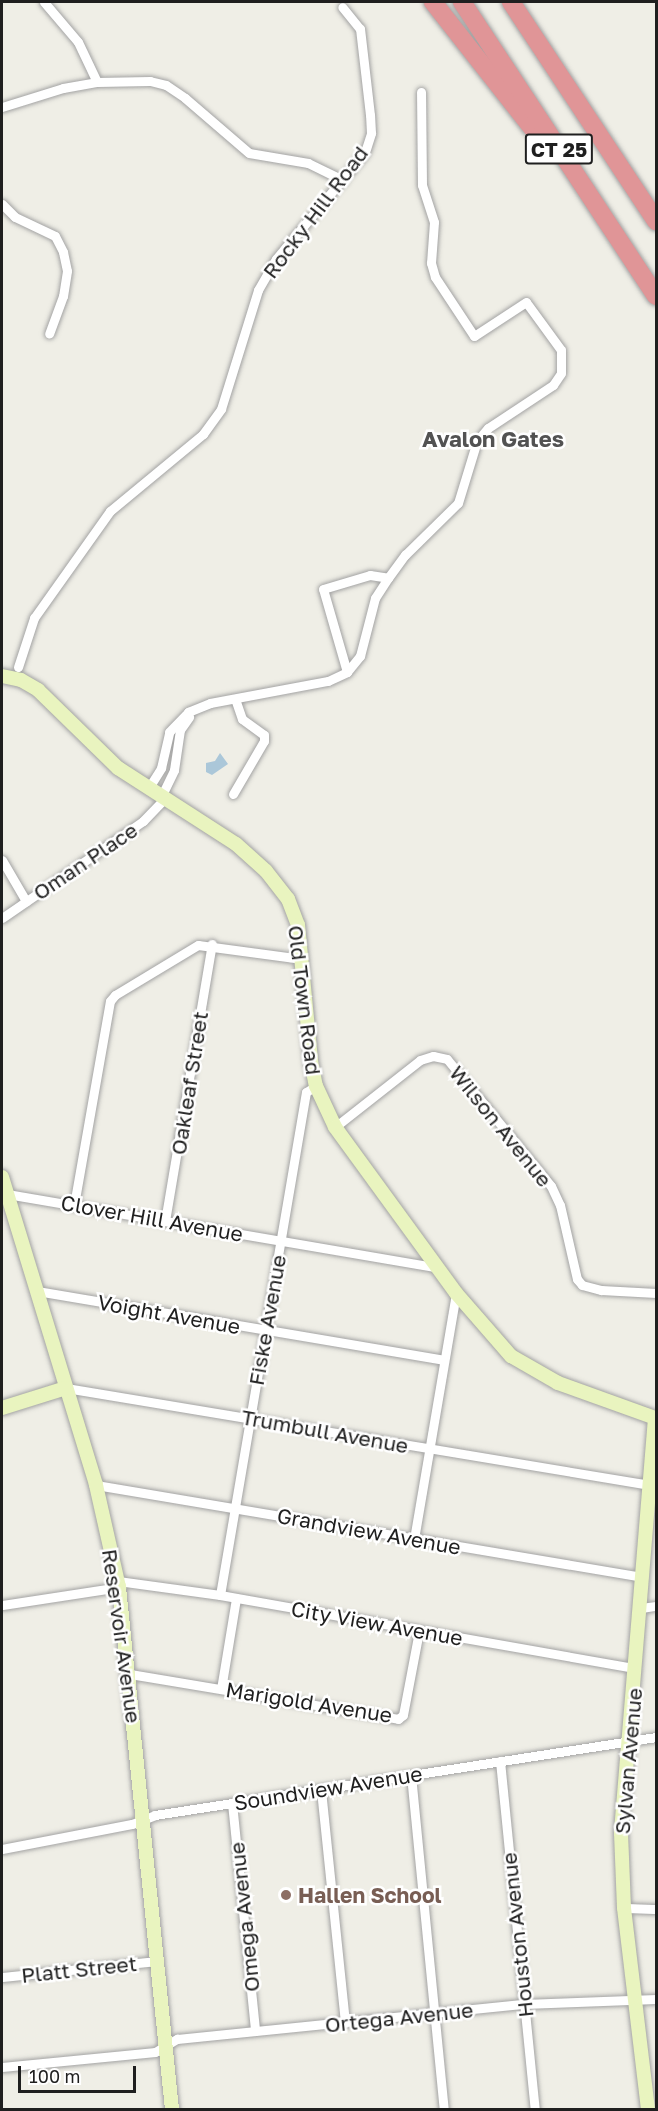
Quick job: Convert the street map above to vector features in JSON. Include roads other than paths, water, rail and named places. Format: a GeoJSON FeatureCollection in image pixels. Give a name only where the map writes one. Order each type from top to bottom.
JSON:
{"type":"FeatureCollection","features":[{"type":"Feature","properties":{"kind":"highway"},"geometry":{"type":"LineString","coordinates":[[433,2],[634,263]]}},
{"type":"Feature","properties":{"kind":"highway","name":"CT 25"},"geometry":{"type":"LineString","coordinates":[[462,2],[657,296]]}},
{"type":"Feature","properties":{"kind":"highway","name":"CT 25"},"geometry":{"type":"LineString","coordinates":[[512,2],[657,221]]}},
{"type":"Feature","properties":{"kind":"main road","name":"Old Town Road"},"geometry":{"type":"LineString","coordinates":[[2,676],[21,680],[44,695],[118,768],[236,844],[266,871],[293,910],[302,959],[316,1086],[335,1127],[456,1293],[498,1343],[523,1365],[558,1383],[656,1415]]}},
{"type":"Feature","properties":{"kind":"main road","name":"Reservoir Avenue"},"geometry":{"type":"LineString","coordinates":[[2,1177],[96,1485],[118,1584],[172,2109]]}},
{"type":"Feature","properties":{"kind":"main road","name":"Trumbull Avenue"},"geometry":{"type":"LineString","coordinates":[[2,1408],[66,1388]]}},
{"type":"Feature","properties":{"kind":"main road","name":"Sylvan Avenue"},"geometry":{"type":"LineString","coordinates":[[648,2109],[651,2090],[635,1998],[624,1908],[621,1833],[653,1485],[656,1415]]}},
{"type":"Feature","properties":{"kind":"street"},"geometry":{"type":"LineString","coordinates":[[44,2],[78,42],[97,82]]}},
{"type":"Feature","properties":{"kind":"street","name":"Rocky Hill Road"},"geometry":{"type":"LineString","coordinates":[[18,667],[34,618],[110,511],[203,434],[220,411],[258,290],[296,231],[344,180],[365,152],[371,133],[360,29],[342,7]]}},
{"type":"Feature","properties":{"kind":"street"},"geometry":{"type":"LineString","coordinates":[[2,107],[97,82],[150,81],[166,85],[249,153],[308,163],[344,180]]}},
{"type":"Feature","properties":{"kind":"street"},"geometry":{"type":"LineString","coordinates":[[148,789],[158,776],[169,732],[177,721],[200,706],[328,681],[347,672],[360,656],[375,598],[405,555],[458,502],[473,449],[483,435],[553,386],[561,373],[563,357],[526,302],[474,336],[435,277],[431,263],[434,222],[422,185],[421,92]]}},
{"type":"Feature","properties":{"kind":"street"},"geometry":{"type":"LineString","coordinates":[[2,204],[15,217],[55,236],[63,252],[67,271],[63,296],[49,334]]}},
{"type":"Feature","properties":{"kind":"street"},"geometry":{"type":"LineString","coordinates":[[347,672],[323,589],[369,575],[388,578]]}},
{"type":"Feature","properties":{"kind":"street"},"geometry":{"type":"LineString","coordinates":[[233,794],[264,741],[264,735],[242,719],[236,699]]}},
{"type":"Feature","properties":{"kind":"street"},"geometry":{"type":"LineString","coordinates":[[163,798],[174,770],[183,724],[196,713],[224,701]]}},
{"type":"Feature","properties":{"kind":"street","name":"Oman Place"},"geometry":{"type":"LineString","coordinates":[[2,918],[143,822],[163,798]]}},
{"type":"Feature","properties":{"kind":"street"},"geometry":{"type":"LineString","coordinates":[[2,860],[26,901]]}},
{"type":"Feature","properties":{"kind":"street"},"geometry":{"type":"LineString","coordinates":[[74,1205],[110,1001],[192,948],[212,944],[302,959]]}},
{"type":"Feature","properties":{"kind":"street","name":"Oakleaf Street"},"geometry":{"type":"LineString","coordinates":[[165,1221],[212,944]]}},
{"type":"Feature","properties":{"kind":"street","name":"Wilson Avenue"},"geometry":{"type":"LineString","coordinates":[[335,1127],[420,1060],[433,1056],[447,1059],[546,1177],[560,1205],[577,1279],[601,1290],[657,1293]]}},
{"type":"Feature","properties":{"kind":"street","name":"Fiske Avenue"},"geometry":{"type":"LineString","coordinates":[[220,1595],[306,1092],[316,1086]]}},
{"type":"Feature","properties":{"kind":"street","name":"Clover Hill Avenue"},"geometry":{"type":"LineString","coordinates":[[7,1194],[438,1268]]}},
{"type":"Feature","properties":{"kind":"street","name":"Voight Avenue"},"geometry":{"type":"LineString","coordinates":[[37,1291],[443,1360]]}},
{"type":"Feature","properties":{"kind":"street"},"geometry":{"type":"LineString","coordinates":[[414,1539],[427,1449],[456,1293]]}},
{"type":"Feature","properties":{"kind":"street","name":"Trumbull Avenue"},"geometry":{"type":"LineString","coordinates":[[66,1388],[653,1485]]}},
{"type":"Feature","properties":{"kind":"street","name":"Grandview Avenue"},"geometry":{"type":"LineString","coordinates":[[96,1485],[234,1506],[643,1577]]}},
{"type":"Feature","properties":{"kind":"street","name":"City View Avenue"},"geometry":{"type":"LineString","coordinates":[[2,1605],[118,1584],[220,1595],[635,1668]]}},
{"type":"Feature","properties":{"kind":"street"},"geometry":{"type":"LineString","coordinates":[[221,1689],[236,1598]]}},
{"type":"Feature","properties":{"kind":"street"},"geometry":{"type":"LineString","coordinates":[[641,1608],[657,1606]]}},
{"type":"Feature","properties":{"kind":"street","name":"Marigold Avenue"},"geometry":{"type":"LineString","coordinates":[[129,1674],[402,1718],[419,1631]]}},
{"type":"Feature","properties":{"kind":"street","name":"Soundview Avenue"},"geometry":{"type":"LineString","coordinates":[[2,1849],[232,1803],[657,1737]]}},
{"type":"Feature","properties":{"kind":"street","name":"Houston Avenue"},"geometry":{"type":"LineString","coordinates":[[500,1761],[535,2109]]}},
{"type":"Feature","properties":{"kind":"street"},"geometry":{"type":"LineString","coordinates":[[411,1775],[444,2109]]}},
{"type":"Feature","properties":{"kind":"street"},"geometry":{"type":"LineString","coordinates":[[321,1790],[345,2022]]}},
{"type":"Feature","properties":{"kind":"street","name":"Omega Avenue"},"geometry":{"type":"LineString","coordinates":[[232,1803],[255,2031]]}},
{"type":"Feature","properties":{"kind":"street"},"geometry":{"type":"LineString","coordinates":[[624,1908],[657,1909]]}},
{"type":"Feature","properties":{"kind":"street","name":"Platt Street"},"geometry":{"type":"LineString","coordinates":[[2,1977],[157,1961]]}},
{"type":"Feature","properties":{"kind":"street","name":"Ortega Avenue"},"geometry":{"type":"LineString","coordinates":[[2,2067],[155,2052],[177,2039],[524,2004],[635,1998],[657,1999]]}},
{"type":"Feature","properties":{"kind":"water"},"geometry":{"type":"Polygon","coordinates":[[[220,753],[228,764],[212,775],[206,772],[206,763],[215,761],[220,753]]]}},
{"type":"Feature","properties":{"kind":"place","name":"Hallen School"},"geometry":{"type":"Point","coordinates":[286,1895]}},
{"type":"Feature","properties":{"kind":"district","name":"Avalon Gates"},"geometry":{"type":"Point","coordinates":[493,439]}}]}
